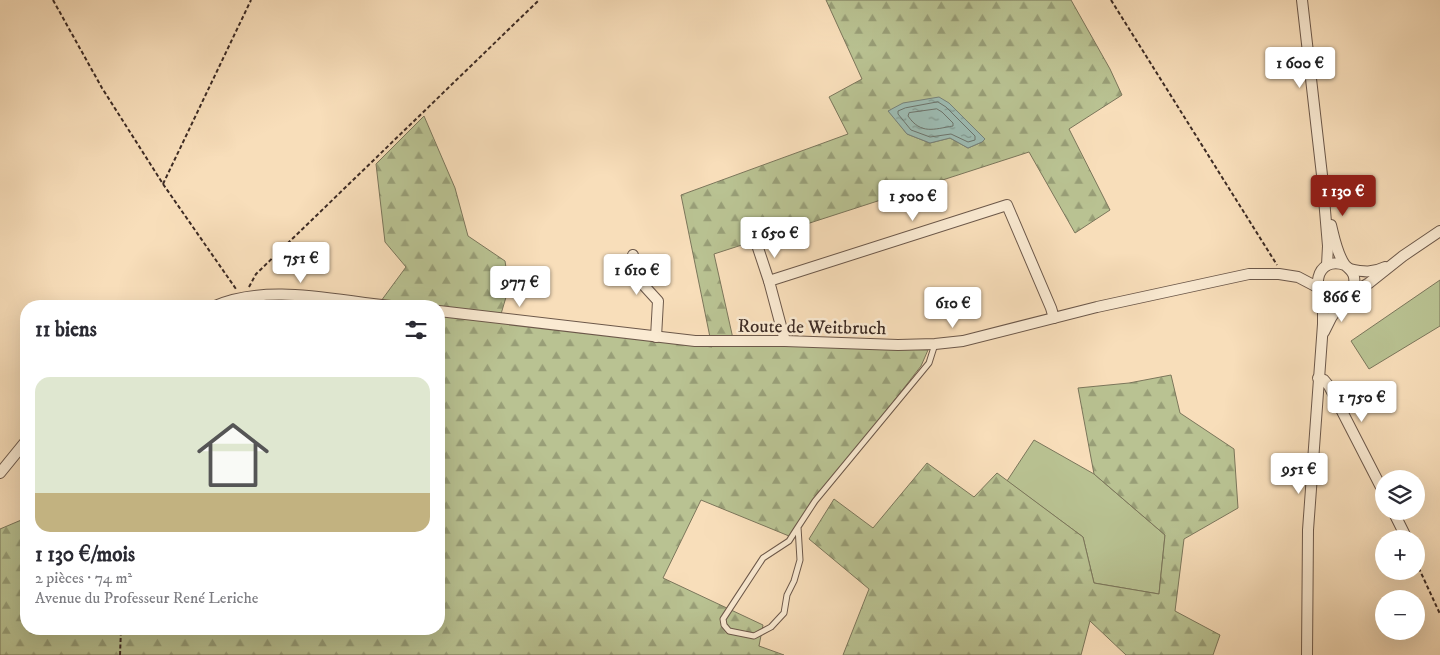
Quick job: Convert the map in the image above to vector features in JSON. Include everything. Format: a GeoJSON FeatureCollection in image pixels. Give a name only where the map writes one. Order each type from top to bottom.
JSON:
{"type":"FeatureCollection","features":[{"type":"Feature","properties":{"kind":"street"},"geometry":{"type":"LineString","coordinates":[[1302,0],[1328,246],[1325,267],[1318,278],[1323,303],[1322,338],[1307,550],[1307,655]]}},
{"type":"Feature","properties":{"kind":"street"},"geometry":{"type":"LineString","coordinates":[[1322,175],[1336,244],[1355,279],[1354,285],[1331,318],[1322,338]]}},
{"type":"Feature","properties":{"kind":"street"},"geometry":{"type":"LineString","coordinates":[[769,281],[1006,205],[1054,318]]}},
{"type":"Feature","properties":{"kind":"street","name":"Route de Weitbruch"},"geometry":{"type":"LineString","coordinates":[[445,312],[695,341],[935,344],[963,341],[1054,318],[1249,274],[1279,274],[1298,277],[1320,290],[1328,298],[1339,299],[1369,283],[1440,231]]}},
{"type":"Feature","properties":{"kind":"street"},"geometry":{"type":"LineString","coordinates":[[757,245],[769,281],[785,342]]}},
{"type":"Feature","properties":{"kind":"street"},"geometry":{"type":"LineString","coordinates":[[633,255],[637,278],[658,301],[656,337]]}},
{"type":"Feature","properties":{"kind":"street","name":"Route de Weitbruch"},"geometry":{"type":"LineString","coordinates":[[1298,277],[1333,263],[1367,272],[1375,271],[1397,261]]}},
{"type":"Feature","properties":{"kind":"street"},"geometry":{"type":"LineString","coordinates":[[234,300],[266,294],[334,300]]}},
{"type":"Feature","properties":{"kind":"street"},"geometry":{"type":"LineString","coordinates":[[1318,378],[1324,380],[1329,386],[1375,475]]}},
{"type":"Feature","properties":{"kind":"street"},"geometry":{"type":"LineString","coordinates":[[0,473],[20,448]]}},
{"type":"Feature","properties":{"kind":"lane"},"geometry":{"type":"LineString","coordinates":[[798,527],[800,560],[794,581],[787,595],[784,613],[771,627],[754,636],[729,631],[724,625],[723,619],[763,558],[788,541],[815,501],[929,363],[935,344]]}},
{"type":"Feature","properties":{"kind":"path"},"geometry":{"type":"LineString","coordinates":[[53,0],[102,88],[162,184],[243,297],[256,274],[539,0]]}},
{"type":"Feature","properties":{"kind":"path"},"geometry":{"type":"LineString","coordinates":[[162,184],[251,0]]}},
{"type":"Feature","properties":{"kind":"path"},"geometry":{"type":"LineString","coordinates":[[1111,0],[1276,262],[1279,274]]}},
{"type":"Feature","properties":{"kind":"path"},"geometry":{"type":"LineString","coordinates":[[1424,580],[1440,614]]}},
{"type":"Feature","properties":{"kind":"path"},"geometry":{"type":"LineString","coordinates":[[120,655],[121,635]]}},
{"type":"Feature","properties":{"kind":"green space"},"geometry":{"type":"Polygon","coordinates":[[[826,0],[1071,0],[1110,69],[1122,95],[1069,129],[1110,210],[1075,233],[1029,152],[714,254],[734,343],[928,350],[921,366],[789,536],[701,500],[663,578],[763,625],[759,646],[784,655],[0,655],[0,529],[20,521],[20,635],[445,635],[445,316],[712,347],[681,195],[848,134],[829,97],[862,79],[826,0]],[[889,111],[907,134],[930,143],[950,138],[968,148],[982,142],[889,111]]]}},
{"type":"Feature","properties":{"kind":"green space"},"geometry":{"type":"Polygon","coordinates":[[[424,116],[455,188],[468,236],[505,261],[509,287],[501,314],[445,308],[445,300],[382,300],[406,267],[385,242],[376,164],[424,116]]]}},
{"type":"Feature","properties":{"kind":"green space"},"geometry":{"type":"Polygon","coordinates":[[[1440,280],[1440,326],[1369,369],[1351,341],[1440,280]]]}},
{"type":"Feature","properties":{"kind":"green space"},"geometry":{"type":"Polygon","coordinates":[[[1171,375],[1180,413],[1234,449],[1238,508],[1184,539],[1175,611],[1220,635],[1213,655],[1126,655],[1090,621],[1081,655],[843,655],[869,589],[809,539],[834,499],[873,528],[927,463],[974,497],[997,473],[1083,537],[1094,583],[1159,594],[1165,535],[1094,474],[1078,388],[1129,383],[1171,375]]]}},
{"type":"Feature","properties":{"kind":"green space"},"geometry":{"type":"Polygon","coordinates":[[[1034,440],[1094,474],[1165,535],[1159,594],[1094,583],[1083,537],[1007,481],[1034,440]]]}},
{"type":"Feature","properties":{"kind":"water"},"geometry":{"type":"Polygon","coordinates":[[[939,97],[949,103],[985,139],[968,148],[950,138],[930,143],[907,134],[888,111],[903,103],[939,97]]]}}]}
